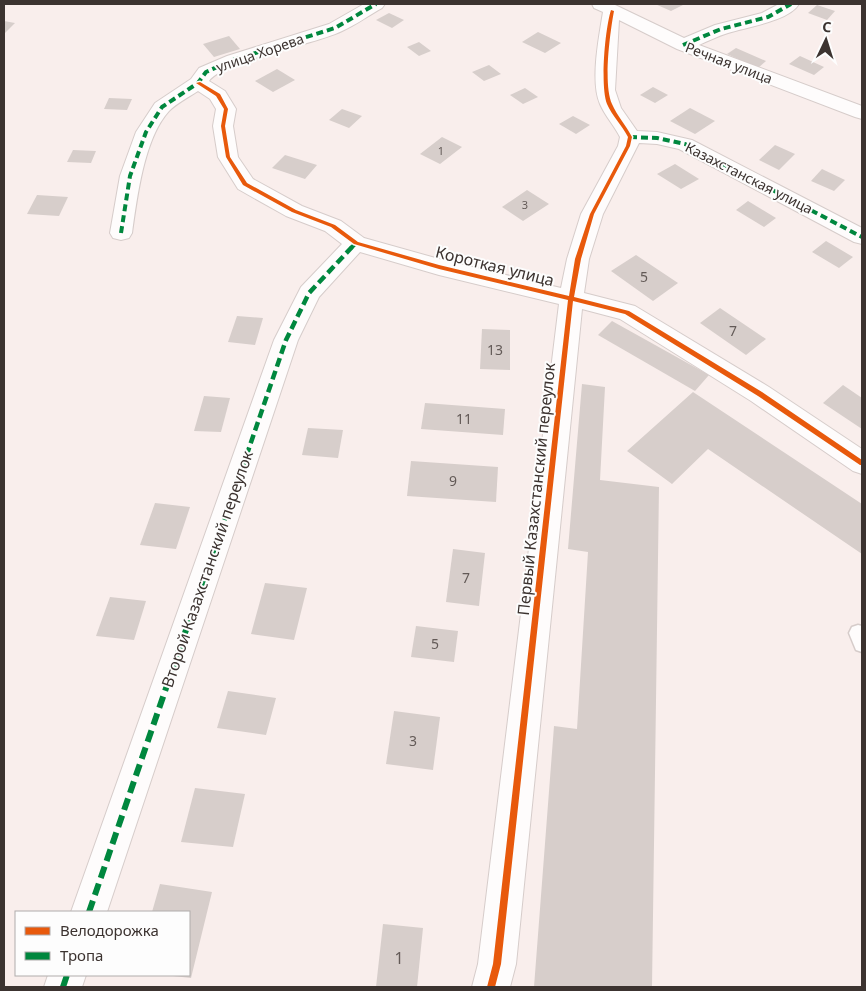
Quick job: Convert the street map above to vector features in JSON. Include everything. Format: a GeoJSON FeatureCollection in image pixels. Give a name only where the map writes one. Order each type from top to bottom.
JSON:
{"type":"FeatureCollection","features":[{"type":"Feature","properties":{"kind":"street","name":"улица Хорева"},"geometry":{"type":"LineString","coordinates":[[121,233],[130,176],[146,132],[162,106],[198,83],[206,72],[233,60],[335,28],[376,4]]}},
{"type":"Feature","properties":{"kind":"street"},"geometry":{"type":"LineString","coordinates":[[683,46],[721,29],[768,18],[791,4]]}},
{"type":"Feature","properties":{"kind":"street"},"geometry":{"type":"LineString","coordinates":[[606,7],[609,23],[606,95],[612,111],[626,128],[630,138]]}},
{"type":"Feature","properties":{"kind":"street","name":"Речная улица"},"geometry":{"type":"LineString","coordinates":[[606,7],[683,46],[862,113]]}},
{"type":"Feature","properties":{"kind":"street","name":"Короткая улица"},"geometry":{"type":"LineString","coordinates":[[198,83],[218,95],[226,109],[223,126],[228,157],[245,184],[294,211],[333,226],[356,243],[438,267],[627,312],[760,394],[862,463]]}},
{"type":"Feature","properties":{"kind":"street","name":"Казахстанская улица"},"geometry":{"type":"LineString","coordinates":[[630,138],[658,138],[686,144],[862,237]]}},
{"type":"Feature","properties":{"kind":"street","name":"Первый Казахстанский переулок"},"geometry":{"type":"LineString","coordinates":[[492,987],[497,964],[571,299],[578,258],[592,214],[628,146],[630,138]]}},
{"type":"Feature","properties":{"kind":"street","name":"Второй Казахстанский переулок"},"geometry":{"type":"LineString","coordinates":[[89,911],[286,340],[310,293],[327,272],[356,243]]}},
{"type":"Feature","properties":{"kind":"building"},"geometry":{"type":"Polygon","coordinates":[[[655,4],[680,4],[683,5],[671,11],[655,4]]]}},
{"type":"Feature","properties":{"kind":"building"},"geometry":{"type":"Polygon","coordinates":[[[817,5],[835,11],[827,20],[808,13],[817,5]]]}},
{"type":"Feature","properties":{"kind":"building"},"geometry":{"type":"Polygon","coordinates":[[[389,13],[404,20],[392,28],[376,20],[389,13]]]}},
{"type":"Feature","properties":{"kind":"building"},"geometry":{"type":"Polygon","coordinates":[[[4,21],[15,23],[4,34],[4,21]]]}},
{"type":"Feature","properties":{"kind":"building"},"geometry":{"type":"Polygon","coordinates":[[[538,32],[561,43],[545,53],[522,42],[538,32]]]}},
{"type":"Feature","properties":{"kind":"building"},"geometry":{"type":"Polygon","coordinates":[[[229,36],[240,49],[214,57],[203,44],[229,36]]]}},
{"type":"Feature","properties":{"kind":"building"},"geometry":{"type":"Polygon","coordinates":[[[419,42],[431,51],[419,56],[407,47],[419,42]]]}},
{"type":"Feature","properties":{"kind":"building"},"geometry":{"type":"Polygon","coordinates":[[[736,48],[766,61],[758,68],[727,54],[736,48]]]}},
{"type":"Feature","properties":{"kind":"building"},"geometry":{"type":"Polygon","coordinates":[[[800,56],[824,67],[814,75],[789,64],[800,56]]]}},
{"type":"Feature","properties":{"kind":"building"},"geometry":{"type":"Polygon","coordinates":[[[489,65],[501,74],[484,81],[472,72],[489,65]]]}},
{"type":"Feature","properties":{"kind":"building"},"geometry":{"type":"Polygon","coordinates":[[[277,69],[295,80],[273,92],[255,81],[277,69]]]}},
{"type":"Feature","properties":{"kind":"building"},"geometry":{"type":"Polygon","coordinates":[[[653,87],[668,95],[655,103],[640,95],[653,87]]]}},
{"type":"Feature","properties":{"kind":"building"},"geometry":{"type":"Polygon","coordinates":[[[525,88],[538,97],[523,104],[510,95],[525,88]]]}},
{"type":"Feature","properties":{"kind":"building"},"geometry":{"type":"Polygon","coordinates":[[[109,98],[132,99],[127,110],[104,109],[109,98]]]}},
{"type":"Feature","properties":{"kind":"building"},"geometry":{"type":"Polygon","coordinates":[[[690,108],[715,121],[695,134],[670,121],[690,108]]]}},
{"type":"Feature","properties":{"kind":"building"},"geometry":{"type":"Polygon","coordinates":[[[342,109],[362,116],[349,128],[329,120],[342,109]]]}},
{"type":"Feature","properties":{"kind":"building"},"geometry":{"type":"Polygon","coordinates":[[[573,116],[590,125],[576,134],[559,124],[573,116]]]}},
{"type":"Feature","properties":{"kind":"building"},"geometry":{"type":"Polygon","coordinates":[[[442,137],[462,147],[440,164],[420,154],[442,137]]]}},
{"type":"Feature","properties":{"kind":"building"},"geometry":{"type":"Polygon","coordinates":[[[775,145],[795,154],[779,170],[759,160],[775,145]]]}},
{"type":"Feature","properties":{"kind":"building"},"geometry":{"type":"Polygon","coordinates":[[[73,150],[96,151],[91,163],[67,162],[73,150]]]}},
{"type":"Feature","properties":{"kind":"building"},"geometry":{"type":"Polygon","coordinates":[[[285,155],[317,165],[305,179],[272,168],[285,155]]]}},
{"type":"Feature","properties":{"kind":"building"},"geometry":{"type":"Polygon","coordinates":[[[675,164],[699,179],[681,189],[657,174],[675,164]]]}},
{"type":"Feature","properties":{"kind":"building"},"geometry":{"type":"Polygon","coordinates":[[[822,169],[845,180],[834,191],[811,181],[822,169]]]}},
{"type":"Feature","properties":{"kind":"building"},"geometry":{"type":"Polygon","coordinates":[[[527,190],[549,204],[523,221],[502,207],[527,190]]]}},
{"type":"Feature","properties":{"kind":"building"},"geometry":{"type":"Polygon","coordinates":[[[37,195],[68,197],[59,216],[27,214],[37,195]]]}},
{"type":"Feature","properties":{"kind":"building"},"geometry":{"type":"Polygon","coordinates":[[[748,201],[776,218],[764,227],[736,210],[748,201]]]}},
{"type":"Feature","properties":{"kind":"building"},"geometry":{"type":"Polygon","coordinates":[[[826,241],[853,257],[839,268],[812,252],[826,241]]]}},
{"type":"Feature","properties":{"kind":"building"},"geometry":{"type":"Polygon","coordinates":[[[636,255],[678,283],[653,301],[611,271],[636,255]]]}},
{"type":"Feature","properties":{"kind":"building"},"geometry":{"type":"Polygon","coordinates":[[[720,308],[766,339],[746,355],[700,323],[720,308]]]}},
{"type":"Feature","properties":{"kind":"building"},"geometry":{"type":"Polygon","coordinates":[[[237,316],[263,318],[255,345],[228,342],[237,316]]]}},
{"type":"Feature","properties":{"kind":"building"},"geometry":{"type":"Polygon","coordinates":[[[612,321],[709,375],[695,391],[598,335],[612,321]]]}},
{"type":"Feature","properties":{"kind":"building"},"geometry":{"type":"Polygon","coordinates":[[[482,329],[510,330],[510,370],[480,369],[482,329]]]}},
{"type":"Feature","properties":{"kind":"building"},"geometry":{"type":"Polygon","coordinates":[[[582,384],[605,387],[600,480],[659,487],[652,987],[534,987],[554,726],[577,729],[588,552],[568,549],[582,384]]]}},
{"type":"Feature","properties":{"kind":"building"},"geometry":{"type":"Polygon","coordinates":[[[843,385],[862,398],[862,429],[823,403],[843,385]]]}},
{"type":"Feature","properties":{"kind":"building"},"geometry":{"type":"Polygon","coordinates":[[[693,392],[862,504],[862,554],[708,449],[672,484],[627,451],[693,392]]]}},
{"type":"Feature","properties":{"kind":"building"},"geometry":{"type":"Polygon","coordinates":[[[204,396],[230,398],[221,432],[194,431],[204,396]]]}},
{"type":"Feature","properties":{"kind":"building"},"geometry":{"type":"Polygon","coordinates":[[[425,403],[505,409],[503,435],[421,429],[425,403]]]}},
{"type":"Feature","properties":{"kind":"building"},"geometry":{"type":"Polygon","coordinates":[[[308,428],[343,430],[338,458],[302,455],[308,428]]]}},
{"type":"Feature","properties":{"kind":"building"},"geometry":{"type":"Polygon","coordinates":[[[411,461],[498,467],[496,502],[407,496],[411,461]]]}},
{"type":"Feature","properties":{"kind":"building"},"geometry":{"type":"Polygon","coordinates":[[[155,503],[190,507],[176,549],[140,545],[155,503]]]}},
{"type":"Feature","properties":{"kind":"building"},"geometry":{"type":"Polygon","coordinates":[[[453,549],[485,553],[479,606],[446,602],[453,549]]]}},
{"type":"Feature","properties":{"kind":"building"},"geometry":{"type":"Polygon","coordinates":[[[265,583],[307,588],[294,640],[251,634],[265,583]]]}},
{"type":"Feature","properties":{"kind":"building"},"geometry":{"type":"Polygon","coordinates":[[[110,597],[146,601],[134,640],[96,636],[110,597]]]}},
{"type":"Feature","properties":{"kind":"building"},"geometry":{"type":"Polygon","coordinates":[[[416,626],[458,631],[454,662],[411,657],[416,626]]]}},
{"type":"Feature","properties":{"kind":"building"},"geometry":{"type":"Polygon","coordinates":[[[228,691],[276,698],[266,735],[217,728],[228,691]]]}},
{"type":"Feature","properties":{"kind":"building"},"geometry":{"type":"Polygon","coordinates":[[[394,711],[440,717],[433,770],[386,764],[394,711]]]}},
{"type":"Feature","properties":{"kind":"building"},"geometry":{"type":"Polygon","coordinates":[[[195,788],[245,794],[233,847],[181,842],[195,788]]]}},
{"type":"Feature","properties":{"kind":"building"},"geometry":{"type":"Polygon","coordinates":[[[160,884],[212,892],[191,978],[173,976],[190,976],[190,911],[152,911],[160,884]]]}},
{"type":"Feature","properties":{"kind":"building"},"geometry":{"type":"Polygon","coordinates":[[[383,924],[423,928],[417,987],[376,987],[383,924]]]}},
{"type":"Feature","properties":{"kind":"marked path"},"geometry":{"type":"LineString","coordinates":[[121,233],[130,176],[146,132],[162,107],[198,83],[206,72],[233,60],[335,28],[376,4]]}},
{"type":"Feature","properties":{"kind":"marked path"},"geometry":{"type":"LineString","coordinates":[[683,45],[721,29],[768,17],[791,4]]}},
{"type":"Feature","properties":{"kind":"marked path"},"geometry":{"type":"LineString","coordinates":[[630,137],[657,138],[685,144],[862,237]]}},
{"type":"Feature","properties":{"kind":"marked path"},"geometry":{"type":"LineString","coordinates":[[89,911],[286,340],[309,293],[356,243]]}},
{"type":"Feature","properties":{"kind":"marked path"},"geometry":{"type":"LineString","coordinates":[[63,987],[67,976]]}},
{"type":"Feature","properties":{"kind":"cycle path"},"geometry":{"type":"LineString","coordinates":[[491,987],[497,964],[571,299],[578,259],[592,214],[628,146],[630,137],[611,108],[607,97],[607,55],[612,11]]}},
{"type":"Feature","properties":{"kind":"cycle path"},"geometry":{"type":"LineString","coordinates":[[198,83],[218,95],[226,109],[223,126],[228,157],[245,184],[294,211],[333,226],[356,243],[439,267],[627,312],[760,394],[862,463]]}}]}
